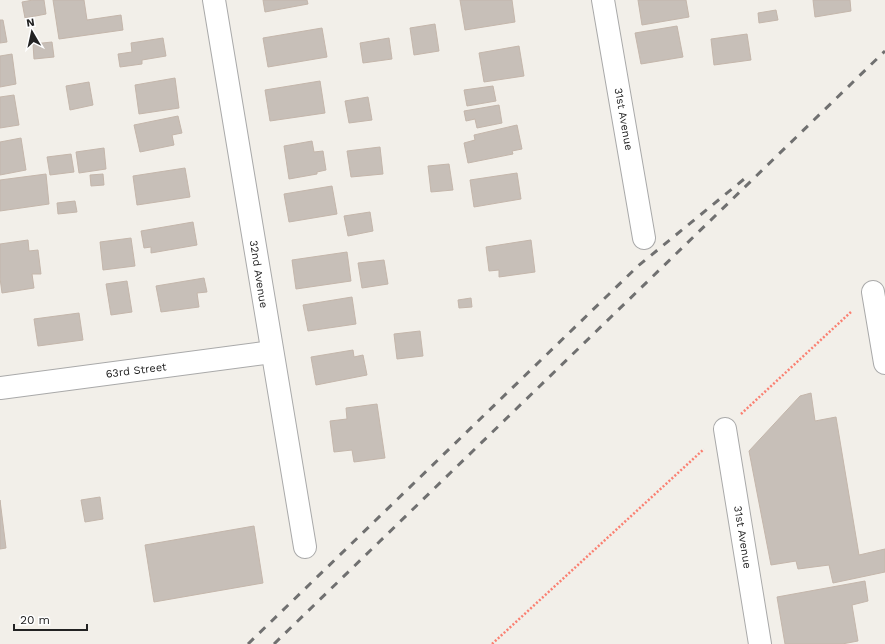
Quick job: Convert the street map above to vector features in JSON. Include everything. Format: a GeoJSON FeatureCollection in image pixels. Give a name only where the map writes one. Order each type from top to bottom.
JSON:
{"type":"FeatureCollection","features":[{"type":"Feature","properties":{"kind":"street","name":"32nd Avenue"},"geometry":{"type":"LineString","coordinates":[[214,0],[305,547]]}},
{"type":"Feature","properties":{"kind":"street","name":"31st Avenue"},"geometry":{"type":"LineString","coordinates":[[603,0],[644,238]]}},
{"type":"Feature","properties":{"kind":"street"},"geometry":{"type":"LineString","coordinates":[[873,292],[885,363]]}},
{"type":"Feature","properties":{"kind":"street","name":"63rd Street"},"geometry":{"type":"LineString","coordinates":[[0,388],[272,352]]}},
{"type":"Feature","properties":{"kind":"street","name":"31st Avenue"},"geometry":{"type":"LineString","coordinates":[[725,429],[760,644]]}},
{"type":"Feature","properties":{"kind":"path"},"geometry":{"type":"LineString","coordinates":[[492,644],[873,292]]}},
{"type":"Feature","properties":{"kind":"building"},"geometry":{"type":"Polygon","coordinates":[[[44,0],[46,14],[25,18],[22,2],[44,0]]]}},
{"type":"Feature","properties":{"kind":"building"},"geometry":{"type":"Polygon","coordinates":[[[53,0],[84,0],[87,20],[121,15],[123,30],[59,39],[53,0]]]}},
{"type":"Feature","properties":{"kind":"building"},"geometry":{"type":"Polygon","coordinates":[[[263,0],[307,0],[308,4],[265,12],[263,0]]]}},
{"type":"Feature","properties":{"kind":"building"},"geometry":{"type":"Polygon","coordinates":[[[460,0],[512,0],[515,22],[465,30],[460,0]]]}},
{"type":"Feature","properties":{"kind":"building"},"geometry":{"type":"Polygon","coordinates":[[[638,0],[686,0],[689,17],[642,25],[638,0]]]}},
{"type":"Feature","properties":{"kind":"building"},"geometry":{"type":"Polygon","coordinates":[[[813,0],[850,0],[851,11],[815,17],[813,0]]]}},
{"type":"Feature","properties":{"kind":"building"},"geometry":{"type":"Polygon","coordinates":[[[776,10],[778,20],[759,23],[758,13],[776,10]]]}},
{"type":"Feature","properties":{"kind":"building"},"geometry":{"type":"Polygon","coordinates":[[[0,20],[3,20],[7,42],[0,43],[0,20]]]}},
{"type":"Feature","properties":{"kind":"building"},"geometry":{"type":"Polygon","coordinates":[[[435,24],[439,51],[414,55],[410,28],[435,24]]]}},
{"type":"Feature","properties":{"kind":"building"},"geometry":{"type":"Polygon","coordinates":[[[677,26],[683,57],[641,64],[635,33],[677,26]]]}},
{"type":"Feature","properties":{"kind":"building"},"geometry":{"type":"Polygon","coordinates":[[[322,28],[327,57],[268,67],[263,38],[322,28]]]}},
{"type":"Feature","properties":{"kind":"building"},"geometry":{"type":"Polygon","coordinates":[[[747,34],[751,60],[714,65],[711,39],[747,34]]]}},
{"type":"Feature","properties":{"kind":"building"},"geometry":{"type":"Polygon","coordinates":[[[163,38],[166,56],[142,60],[142,64],[120,67],[118,54],[132,52],[131,43],[163,38]]]}},
{"type":"Feature","properties":{"kind":"building"},"geometry":{"type":"Polygon","coordinates":[[[389,38],[392,59],[363,63],[360,43],[389,38]]]}},
{"type":"Feature","properties":{"kind":"building"},"geometry":{"type":"Polygon","coordinates":[[[52,42],[54,57],[34,59],[33,44],[52,42]]]}},
{"type":"Feature","properties":{"kind":"building"},"geometry":{"type":"Polygon","coordinates":[[[519,46],[524,76],[484,82],[479,53],[519,46]]]}},
{"type":"Feature","properties":{"kind":"building"},"geometry":{"type":"Polygon","coordinates":[[[12,54],[16,84],[0,87],[0,56],[12,54]]]}},
{"type":"Feature","properties":{"kind":"building"},"geometry":{"type":"Polygon","coordinates":[[[175,78],[179,108],[139,114],[135,85],[175,78]]]}},
{"type":"Feature","properties":{"kind":"building"},"geometry":{"type":"Polygon","coordinates":[[[320,81],[325,113],[270,121],[265,90],[320,81]]]}},
{"type":"Feature","properties":{"kind":"building"},"geometry":{"type":"Polygon","coordinates":[[[89,82],[93,105],[70,110],[66,86],[89,82]]]}},
{"type":"Feature","properties":{"kind":"building"},"geometry":{"type":"Polygon","coordinates":[[[493,86],[496,101],[467,106],[464,90],[493,86]]]}},
{"type":"Feature","properties":{"kind":"building"},"geometry":{"type":"Polygon","coordinates":[[[14,95],[19,125],[0,128],[0,97],[14,95]]]}},
{"type":"Feature","properties":{"kind":"building"},"geometry":{"type":"Polygon","coordinates":[[[368,97],[372,120],[349,123],[345,101],[368,97]]]}},
{"type":"Feature","properties":{"kind":"building"},"geometry":{"type":"Polygon","coordinates":[[[499,105],[502,123],[477,128],[475,119],[466,121],[464,111],[499,105]]]}},
{"type":"Feature","properties":{"kind":"building"},"geometry":{"type":"Polygon","coordinates":[[[178,116],[182,133],[172,135],[174,145],[140,152],[134,125],[178,116]]]}},
{"type":"Feature","properties":{"kind":"building"},"geometry":{"type":"Polygon","coordinates":[[[517,125],[522,149],[512,151],[513,154],[468,163],[464,143],[475,140],[474,135],[517,125]]]}},
{"type":"Feature","properties":{"kind":"building"},"geometry":{"type":"Polygon","coordinates":[[[21,138],[26,170],[0,175],[0,142],[21,138]]]}},
{"type":"Feature","properties":{"kind":"building"},"geometry":{"type":"Polygon","coordinates":[[[312,141],[314,152],[323,151],[326,170],[317,172],[317,174],[289,179],[284,146],[312,141]]]}},
{"type":"Feature","properties":{"kind":"building"},"geometry":{"type":"Polygon","coordinates":[[[380,147],[383,174],[351,177],[347,151],[380,147]]]}},
{"type":"Feature","properties":{"kind":"building"},"geometry":{"type":"Polygon","coordinates":[[[104,148],[106,169],[79,173],[76,152],[104,148]]]}},
{"type":"Feature","properties":{"kind":"building"},"geometry":{"type":"Polygon","coordinates":[[[71,154],[74,172],[50,175],[47,157],[71,154]]]}},
{"type":"Feature","properties":{"kind":"building"},"geometry":{"type":"Polygon","coordinates":[[[449,164],[453,190],[431,192],[428,166],[449,164]]]}},
{"type":"Feature","properties":{"kind":"building"},"geometry":{"type":"Polygon","coordinates":[[[185,168],[190,197],[137,205],[133,176],[185,168]]]}},
{"type":"Feature","properties":{"kind":"building"},"geometry":{"type":"Polygon","coordinates":[[[517,173],[521,199],[474,207],[470,180],[517,173]]]}},
{"type":"Feature","properties":{"kind":"building"},"geometry":{"type":"Polygon","coordinates":[[[46,174],[49,204],[0,211],[0,180],[46,174]]]}},
{"type":"Feature","properties":{"kind":"building"},"geometry":{"type":"Polygon","coordinates":[[[103,174],[104,185],[91,186],[90,175],[103,174]]]}},
{"type":"Feature","properties":{"kind":"building"},"geometry":{"type":"Polygon","coordinates":[[[332,186],[337,214],[289,222],[284,194],[332,186]]]}},
{"type":"Feature","properties":{"kind":"building"},"geometry":{"type":"Polygon","coordinates":[[[75,201],[77,212],[58,214],[57,203],[75,201]]]}},
{"type":"Feature","properties":{"kind":"building"},"geometry":{"type":"Polygon","coordinates":[[[370,212],[373,231],[348,236],[344,216],[370,212]]]}},
{"type":"Feature","properties":{"kind":"building"},"geometry":{"type":"Polygon","coordinates":[[[193,222],[197,245],[151,253],[151,247],[144,248],[141,231],[193,222]]]}},
{"type":"Feature","properties":{"kind":"building"},"geometry":{"type":"Polygon","coordinates":[[[131,238],[135,266],[103,270],[100,242],[131,238]]]}},
{"type":"Feature","properties":{"kind":"building"},"geometry":{"type":"Polygon","coordinates":[[[28,240],[29,251],[38,250],[41,274],[32,274],[34,288],[2,293],[0,278],[0,244],[28,240]]]}},
{"type":"Feature","properties":{"kind":"building"},"geometry":{"type":"Polygon","coordinates":[[[531,240],[535,272],[499,277],[499,270],[489,271],[486,247],[531,240]]]}},
{"type":"Feature","properties":{"kind":"building"},"geometry":{"type":"Polygon","coordinates":[[[347,252],[351,281],[296,289],[292,260],[347,252]]]}},
{"type":"Feature","properties":{"kind":"building"},"geometry":{"type":"Polygon","coordinates":[[[384,260],[388,284],[362,288],[358,263],[384,260]]]}},
{"type":"Feature","properties":{"kind":"building"},"geometry":{"type":"Polygon","coordinates":[[[204,278],[207,292],[197,293],[199,307],[161,312],[156,286],[204,278]]]}},
{"type":"Feature","properties":{"kind":"building"},"geometry":{"type":"Polygon","coordinates":[[[127,281],[132,312],[111,315],[106,284],[127,281]]]}},
{"type":"Feature","properties":{"kind":"building"},"geometry":{"type":"Polygon","coordinates":[[[352,297],[356,324],[308,331],[303,305],[352,297]]]}},
{"type":"Feature","properties":{"kind":"building"},"geometry":{"type":"Polygon","coordinates":[[[471,298],[472,307],[459,308],[458,300],[471,298]]]}},
{"type":"Feature","properties":{"kind":"building"},"geometry":{"type":"Polygon","coordinates":[[[79,313],[83,340],[38,346],[34,319],[79,313]]]}},
{"type":"Feature","properties":{"kind":"building"},"geometry":{"type":"Polygon","coordinates":[[[420,331],[423,356],[397,359],[394,334],[420,331]]]}},
{"type":"Feature","properties":{"kind":"building"},"geometry":{"type":"Polygon","coordinates":[[[353,350],[354,357],[363,355],[367,375],[316,385],[311,357],[353,350]]]}},
{"type":"Feature","properties":{"kind":"building"},"geometry":{"type":"Polygon","coordinates":[[[811,393],[815,421],[836,417],[859,555],[885,549],[885,572],[833,583],[829,565],[798,569],[796,561],[771,565],[749,451],[800,396],[811,393]]]}},
{"type":"Feature","properties":{"kind":"building"},"geometry":{"type":"Polygon","coordinates":[[[377,404],[385,458],[354,462],[352,450],[334,452],[330,421],[347,419],[346,408],[377,404]]]}},
{"type":"Feature","properties":{"kind":"building"},"geometry":{"type":"Polygon","coordinates":[[[100,497],[103,519],[85,522],[81,500],[100,497]]]}},
{"type":"Feature","properties":{"kind":"building"},"geometry":{"type":"Polygon","coordinates":[[[0,500],[6,548],[0,549],[0,500]]]}},
{"type":"Feature","properties":{"kind":"building"},"geometry":{"type":"Polygon","coordinates":[[[254,526],[263,583],[154,602],[145,545],[254,526]]]}},
{"type":"Feature","properties":{"kind":"building"},"geometry":{"type":"Polygon","coordinates":[[[865,581],[868,601],[852,605],[858,641],[842,644],[785,644],[777,597],[865,581]]]}},
{"type":"Feature","properties":{"kind":"railway"},"geometry":{"type":"LineString","coordinates":[[274,644],[885,51]]}},
{"type":"Feature","properties":{"kind":"railway"},"geometry":{"type":"LineString","coordinates":[[248,644],[638,266],[749,175]]}}]}
